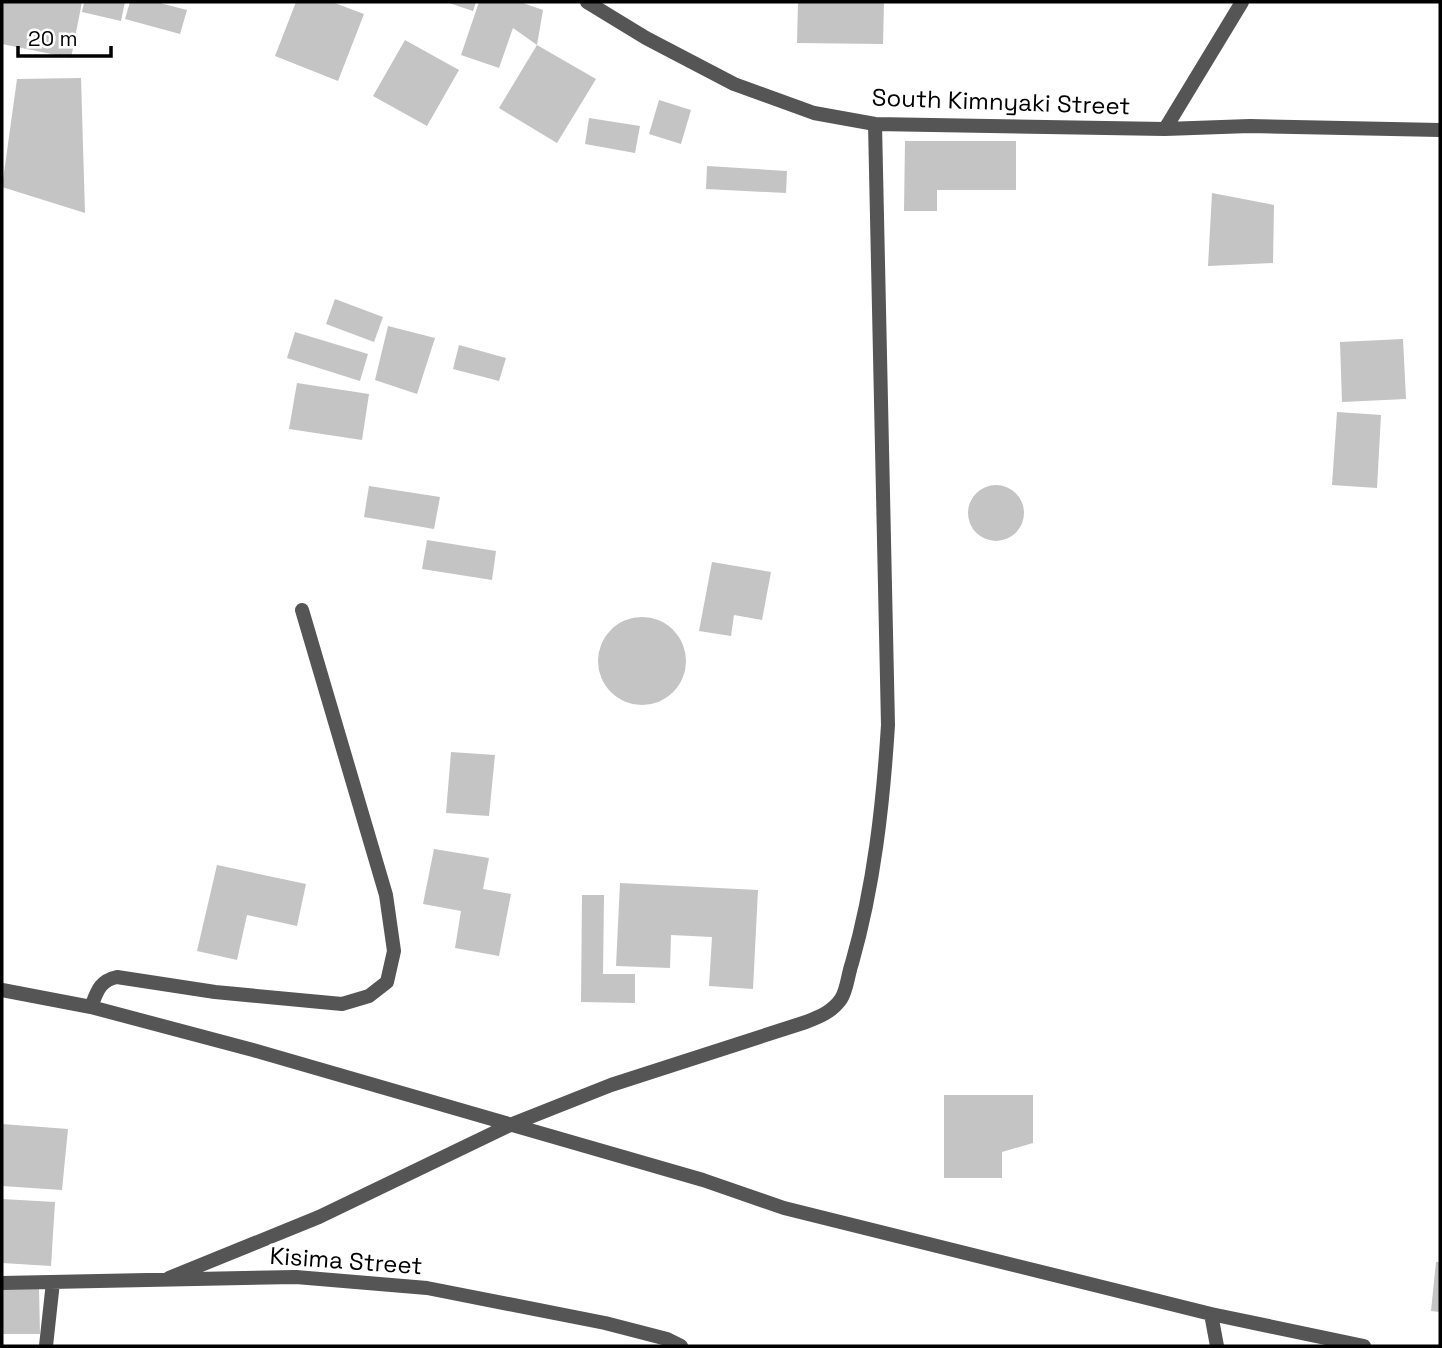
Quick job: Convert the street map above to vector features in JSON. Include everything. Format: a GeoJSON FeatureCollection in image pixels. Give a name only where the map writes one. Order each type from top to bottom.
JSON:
{"type":"FeatureCollection","features":[{"type":"Feature","properties":{"kind":"street","name":"South Kimnyaki Street"},"geometry":{"type":"LineString","coordinates":[[587,2],[646,38],[734,84],[814,113],[875,124],[1166,129],[1250,125],[1440,130]]}},
{"type":"Feature","properties":{"kind":"street"},"geometry":{"type":"LineString","coordinates":[[1166,129],[1242,2]]}},
{"type":"Feature","properties":{"kind":"street"},"geometry":{"type":"LineString","coordinates":[[169,1278],[319,1217],[510,1125],[611,1085],[806,1022],[826,1014],[841,998],[857,944],[874,863],[888,725],[875,124]]}},
{"type":"Feature","properties":{"kind":"street"},"geometry":{"type":"LineString","coordinates":[[91,1007],[99,985],[107,979],[117,977],[215,992],[342,1004],[369,996],[387,982],[394,951],[386,895],[302,610]]}},
{"type":"Feature","properties":{"kind":"street"},"geometry":{"type":"LineString","coordinates":[[2,990],[91,1007],[253,1050],[703,1180],[784,1208],[1211,1314],[1364,1346]]}},
{"type":"Feature","properties":{"kind":"street","name":"Kisima Street"},"geometry":{"type":"LineString","coordinates":[[2,1283],[296,1277],[427,1288],[605,1323],[667,1339],[681,1346]]}},
{"type":"Feature","properties":{"kind":"street"},"geometry":{"type":"LineString","coordinates":[[46,1346],[53,1282]]}},
{"type":"Feature","properties":{"kind":"street"},"geometry":{"type":"LineString","coordinates":[[1211,1314],[1217,1346]]}},
{"type":"Feature","properties":{"kind":"building"},"geometry":{"type":"Polygon","coordinates":[[[2,2],[82,2],[71,58],[2,44],[2,2]]]}},
{"type":"Feature","properties":{"kind":"building"},"geometry":{"type":"Polygon","coordinates":[[[84,2],[125,2],[121,21],[82,12],[84,2]]]}},
{"type":"Feature","properties":{"kind":"building"},"geometry":{"type":"Polygon","coordinates":[[[130,2],[156,2],[187,10],[180,34],[125,19],[130,2]]]}},
{"type":"Feature","properties":{"kind":"building"},"geometry":{"type":"Polygon","coordinates":[[[296,2],[332,2],[364,14],[338,81],[275,56],[296,2]]]}},
{"type":"Feature","properties":{"kind":"building"},"geometry":{"type":"Polygon","coordinates":[[[446,2],[476,2],[473,11],[446,2]]]}},
{"type":"Feature","properties":{"kind":"building"},"geometry":{"type":"Polygon","coordinates":[[[479,2],[520,2],[543,10],[537,45],[513,28],[499,68],[461,55],[479,2]]]}},
{"type":"Feature","properties":{"kind":"building"},"geometry":{"type":"Polygon","coordinates":[[[798,2],[884,2],[883,44],[797,43],[798,2]]]}},
{"type":"Feature","properties":{"kind":"building"},"geometry":{"type":"Polygon","coordinates":[[[405,40],[459,70],[427,126],[373,96],[405,40]]]}},
{"type":"Feature","properties":{"kind":"building"},"geometry":{"type":"Polygon","coordinates":[[[537,45],[596,79],[557,143],[499,108],[537,45]]]}},
{"type":"Feature","properties":{"kind":"building"},"geometry":{"type":"Polygon","coordinates":[[[81,78],[85,213],[2,187],[17,79],[81,78]]]}},
{"type":"Feature","properties":{"kind":"building"},"geometry":{"type":"Polygon","coordinates":[[[659,100],[691,110],[681,144],[649,134],[659,100]]]}},
{"type":"Feature","properties":{"kind":"building"},"geometry":{"type":"Polygon","coordinates":[[[589,118],[640,126],[635,153],[585,144],[589,118]]]}},
{"type":"Feature","properties":{"kind":"building"},"geometry":{"type":"Polygon","coordinates":[[[905,141],[1016,141],[1016,190],[937,190],[937,211],[904,211],[905,141]]]}},
{"type":"Feature","properties":{"kind":"building"},"geometry":{"type":"Polygon","coordinates":[[[707,166],[787,171],[786,193],[706,189],[707,166]]]}},
{"type":"Feature","properties":{"kind":"building"},"geometry":{"type":"Polygon","coordinates":[[[1212,193],[1274,205],[1273,263],[1208,266],[1212,193]]]}},
{"type":"Feature","properties":{"kind":"building"},"geometry":{"type":"Polygon","coordinates":[[[335,299],[383,317],[374,342],[326,324],[335,299]]]}},
{"type":"Feature","properties":{"kind":"building"},"geometry":{"type":"Polygon","coordinates":[[[388,326],[435,338],[417,394],[375,380],[388,326]]]}},
{"type":"Feature","properties":{"kind":"building"},"geometry":{"type":"Polygon","coordinates":[[[295,332],[368,354],[360,381],[287,358],[295,332]]]}},
{"type":"Feature","properties":{"kind":"building"},"geometry":{"type":"Polygon","coordinates":[[[1403,339],[1406,399],[1342,402],[1340,342],[1403,339]]]}},
{"type":"Feature","properties":{"kind":"building"},"geometry":{"type":"Polygon","coordinates":[[[459,345],[506,358],[499,381],[453,369],[459,345]]]}},
{"type":"Feature","properties":{"kind":"building"},"geometry":{"type":"Polygon","coordinates":[[[297,383],[369,394],[362,440],[289,429],[297,383]]]}},
{"type":"Feature","properties":{"kind":"building"},"geometry":{"type":"Polygon","coordinates":[[[1337,412],[1381,415],[1377,488],[1332,485],[1337,412]]]}},
{"type":"Feature","properties":{"kind":"building"},"geometry":{"type":"Polygon","coordinates":[[[996,485],[1007,487],[1016,493],[1022,502],[1022,524],[1016,533],[1007,539],[996,541],[985,539],[976,533],[970,524],[968,513],[970,502],[976,493],[985,487],[996,485]]]}},
{"type":"Feature","properties":{"kind":"building"},"geometry":{"type":"Polygon","coordinates":[[[369,486],[440,497],[434,529],[364,517],[369,486]]]}},
{"type":"Feature","properties":{"kind":"building"},"geometry":{"type":"Polygon","coordinates":[[[427,540],[496,551],[492,580],[422,569],[427,540]]]}},
{"type":"Feature","properties":{"kind":"building"},"geometry":{"type":"Polygon","coordinates":[[[712,562],[771,572],[762,620],[734,615],[731,636],[699,631],[712,562]]]}},
{"type":"Feature","properties":{"kind":"building"},"geometry":{"type":"Polygon","coordinates":[[[642,617],[659,621],[673,630],[682,644],[686,661],[682,678],[673,692],[659,701],[642,705],[625,701],[611,692],[602,678],[598,661],[602,644],[611,630],[625,621],[642,617]]]}},
{"type":"Feature","properties":{"kind":"building"},"geometry":{"type":"Polygon","coordinates":[[[451,752],[495,755],[489,816],[446,813],[451,752]]]}},
{"type":"Feature","properties":{"kind":"building"},"geometry":{"type":"Polygon","coordinates":[[[434,849],[489,858],[483,889],[511,894],[499,956],[455,948],[461,911],[423,904],[434,849]]]}},
{"type":"Feature","properties":{"kind":"building"},"geometry":{"type":"Polygon","coordinates":[[[217,865],[306,884],[297,926],[247,915],[237,960],[197,951],[217,865]]]}},
{"type":"Feature","properties":{"kind":"building"},"geometry":{"type":"Polygon","coordinates":[[[620,883],[758,890],[753,989],[709,986],[712,937],[671,935],[670,968],[616,966],[620,883]]]}},
{"type":"Feature","properties":{"kind":"building"},"geometry":{"type":"Polygon","coordinates":[[[582,895],[604,895],[603,974],[635,974],[635,1003],[581,1002],[582,895]]]}},
{"type":"Feature","properties":{"kind":"building"},"geometry":{"type":"Polygon","coordinates":[[[944,1095],[1033,1095],[1033,1143],[1002,1152],[1002,1178],[944,1178],[944,1095]]]}},
{"type":"Feature","properties":{"kind":"building"},"geometry":{"type":"Polygon","coordinates":[[[2,1124],[68,1129],[62,1190],[2,1186],[2,1124]]]}},
{"type":"Feature","properties":{"kind":"building"},"geometry":{"type":"Polygon","coordinates":[[[2,1199],[55,1202],[51,1266],[2,1263],[2,1199]]]}},
{"type":"Feature","properties":{"kind":"building"},"geometry":{"type":"Polygon","coordinates":[[[1436,1262],[1440,1262],[1440,1312],[1431,1311],[1436,1262]]]}},
{"type":"Feature","properties":{"kind":"building"},"geometry":{"type":"Polygon","coordinates":[[[2,1288],[39,1288],[40,1334],[2,1334],[2,1288]]]}}]}
